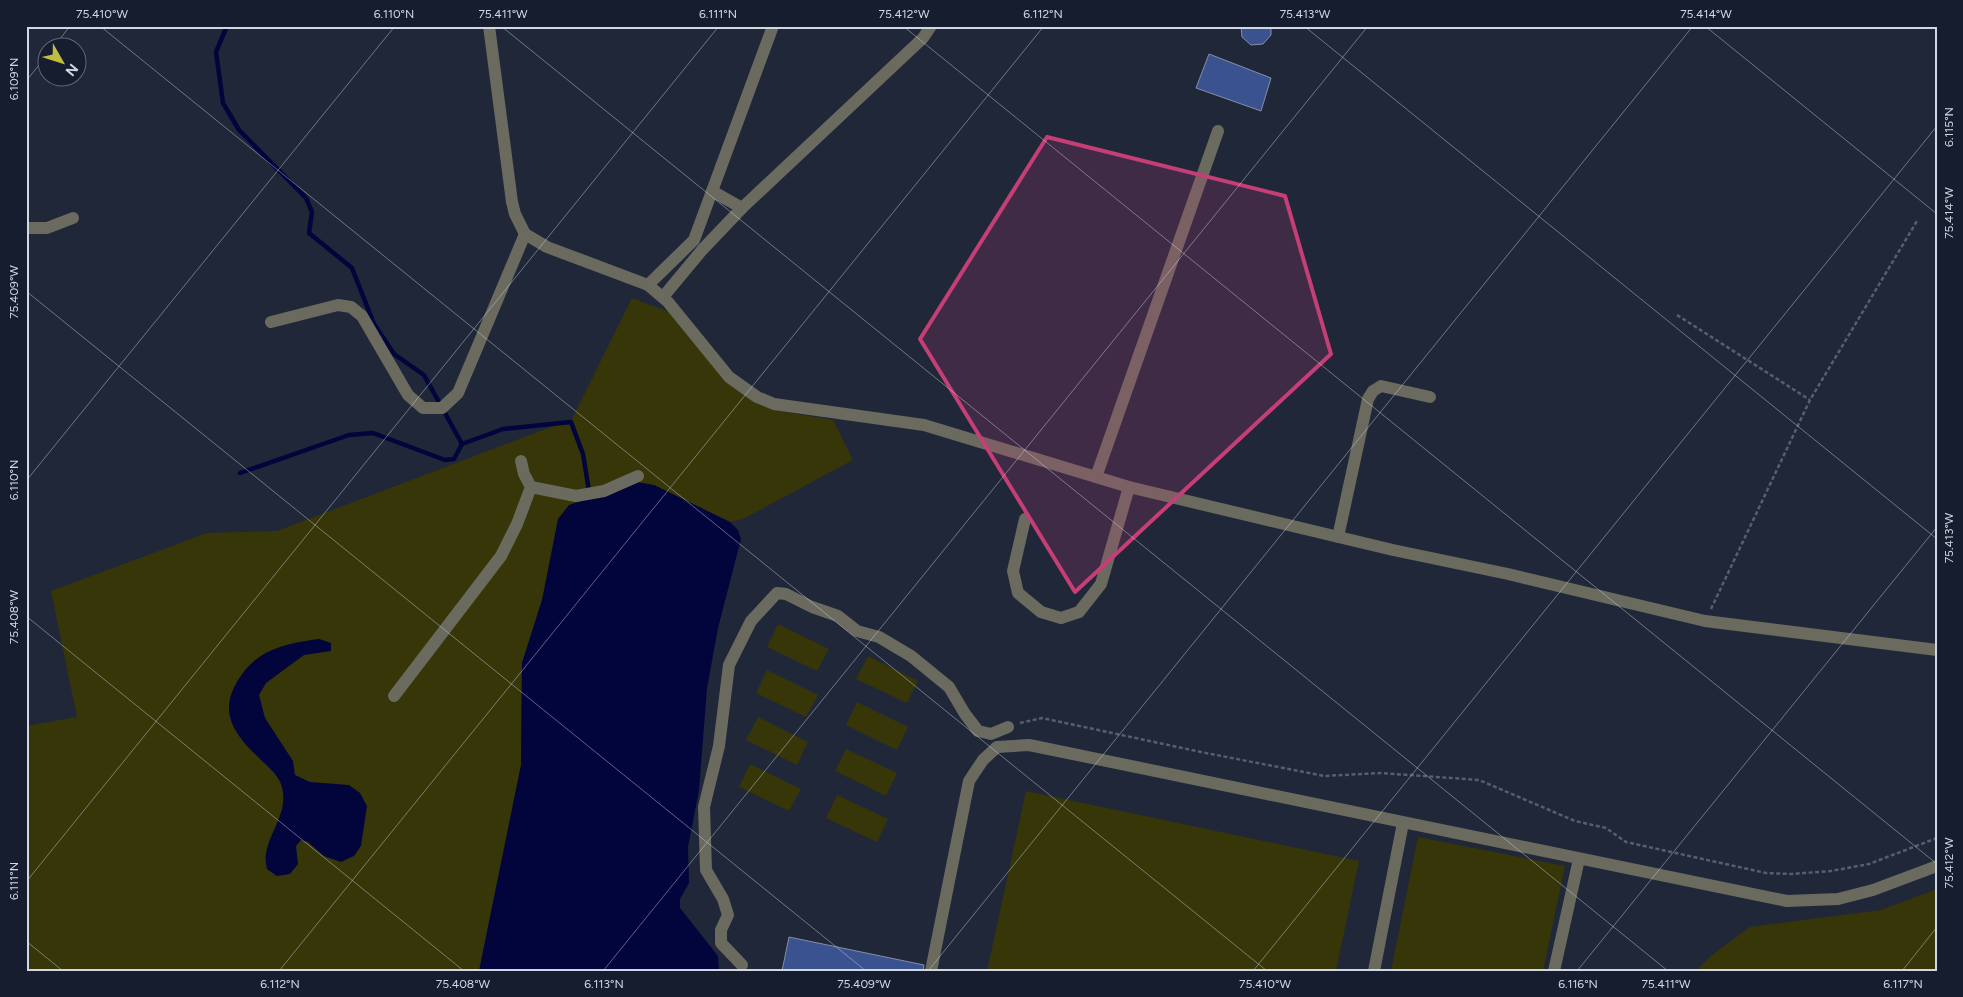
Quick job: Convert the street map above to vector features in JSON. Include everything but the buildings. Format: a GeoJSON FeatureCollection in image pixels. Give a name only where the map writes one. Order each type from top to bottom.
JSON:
{"type":"FeatureCollection","features":[{"type":"Feature","properties":{"kind":"street"},"geometry":{"type":"LineString","coordinates":[[489,26],[512,202],[515,214],[525,234],[547,247],[648,285],[663,297],[729,377],[757,397],[774,404],[924,425],[1129,487],[1706,621],[1937,650]]}},
{"type":"Feature","properties":{"kind":"street"},"geometry":{"type":"LineString","coordinates":[[663,297],[698,245],[712,191],[773,26]]}},
{"type":"Feature","properties":{"kind":"street"},"geometry":{"type":"LineString","coordinates":[[648,285],[742,208],[923,38],[931,26]]}},
{"type":"Feature","properties":{"kind":"street"},"geometry":{"type":"LineString","coordinates":[[1096,477],[1218,131]]}},
{"type":"Feature","properties":{"kind":"street"},"geometry":{"type":"LineString","coordinates":[[712,191],[742,208]]}},
{"type":"Feature","properties":{"kind":"street"},"geometry":{"type":"LineString","coordinates":[[26,228],[46,228],[73,218]]}},
{"type":"Feature","properties":{"kind":"street"},"geometry":{"type":"LineString","coordinates":[[271,322],[338,305],[351,307],[362,316],[408,395],[423,408],[442,408],[458,394],[525,234]]}},
{"type":"Feature","properties":{"kind":"street"},"geometry":{"type":"LineString","coordinates":[[1338,537],[1368,399],[1373,390],[1381,386],[1430,397]]}},
{"type":"Feature","properties":{"kind":"street"},"geometry":{"type":"LineString","coordinates":[[394,696],[502,556],[531,487],[524,474],[521,461]]}},
{"type":"Feature","properties":{"kind":"street"},"geometry":{"type":"LineString","coordinates":[[531,487],[576,496],[604,491],[638,476]]}},
{"type":"Feature","properties":{"kind":"street"},"geometry":{"type":"LineString","coordinates":[[1025,519],[1013,571],[1018,593],[1041,612],[1061,618],[1078,612],[1101,584],[1129,487]]}},
{"type":"Feature","properties":{"kind":"street"},"geometry":{"type":"LineString","coordinates":[[742,965],[721,943],[721,930],[728,915],[723,899],[706,870],[704,807],[719,746],[729,665],[751,621],[777,593],[786,594],[812,607],[838,616],[857,631],[879,638],[911,656],[949,687],[978,731],[991,734],[1008,727]]}},
{"type":"Feature","properties":{"kind":"street"},"geometry":{"type":"LineString","coordinates":[[931,971],[969,781],[983,760],[997,747],[1029,745],[1786,901],[1838,899],[1873,890],[1937,866]]}},
{"type":"Feature","properties":{"kind":"street"},"geometry":{"type":"LineString","coordinates":[[1374,971],[1403,822]]}},
{"type":"Feature","properties":{"kind":"street"},"geometry":{"type":"LineString","coordinates":[[1554,971],[1579,859]]}},
{"type":"Feature","properties":{"kind":"path"},"geometry":{"type":"LineString","coordinates":[[1706,621],[1810,400],[1918,220]]}},
{"type":"Feature","properties":{"kind":"path"},"geometry":{"type":"LineString","coordinates":[[1677,315],[1810,400]]}},
{"type":"Feature","properties":{"kind":"path"},"geometry":{"type":"LineString","coordinates":[[1008,727],[1042,718],[1324,776],[1381,773],[1479,780],[1574,821],[1606,828],[1626,842],[1766,873],[1791,874],[1831,871],[1869,864],[1937,838]]}},
{"type":"Feature","properties":{"kind":"highlighted area"},"geometry":{"type":"Polygon","coordinates":[[[1047,137],[1285,196],[1331,354],[1075,592],[920,339],[1047,137]]]}},
{"type":"Feature","properties":{"kind":"shaded area"},"geometry":{"type":"Polygon","coordinates":[[[632,298],[672,313],[732,381],[785,412],[833,420],[853,460],[743,519],[730,522],[654,485],[542,600],[522,663],[521,765],[479,971],[26,971],[26,726],[77,717],[51,591],[207,533],[277,531],[572,419],[632,298]]]}},
{"type":"Feature","properties":{"kind":"shaded area"},"geometry":{"type":"Polygon","coordinates":[[[637,482],[654,485],[730,522],[738,530],[741,539],[718,628],[707,688],[699,790],[688,847],[689,883],[680,899],[680,908],[718,956],[719,971],[479,971],[521,765],[522,663],[542,600],[558,519],[569,505],[637,482]]]}},
{"type":"Feature","properties":{"kind":"shaded area"},"geometry":{"type":"Polygon","coordinates":[[[778,624],[829,649],[817,671],[767,647],[778,624]]]}},
{"type":"Feature","properties":{"kind":"shaded area"},"geometry":{"type":"Polygon","coordinates":[[[319,639],[331,643],[331,651],[304,655],[266,683],[259,695],[265,718],[293,761],[295,775],[310,782],[349,785],[360,793],[367,806],[361,846],[354,856],[341,862],[324,856],[308,842],[301,840],[296,846],[298,864],[290,874],[277,876],[267,869],[266,857],[268,846],[282,808],[282,787],[276,775],[252,751],[237,732],[229,713],[230,702],[233,690],[240,677],[247,667],[256,660],[285,645],[319,639]]]}},
{"type":"Feature","properties":{"kind":"shaded area"},"geometry":{"type":"Polygon","coordinates":[[[868,656],[918,681],[907,703],[856,679],[868,656]]]}},
{"type":"Feature","properties":{"kind":"shaded area"},"geometry":{"type":"Polygon","coordinates":[[[767,670],[818,695],[806,717],[756,693],[767,670]]]}},
{"type":"Feature","properties":{"kind":"shaded area"},"geometry":{"type":"Polygon","coordinates":[[[857,702],[908,727],[897,750],[846,725],[857,702]]]}},
{"type":"Feature","properties":{"kind":"shaded area"},"geometry":{"type":"Polygon","coordinates":[[[758,717],[808,742],[797,765],[746,740],[758,717]]]}},
{"type":"Feature","properties":{"kind":"shaded area"},"geometry":{"type":"Polygon","coordinates":[[[846,749],[897,773],[886,796],[835,771],[846,749]]]}},
{"type":"Feature","properties":{"kind":"shaded area"},"geometry":{"type":"Polygon","coordinates":[[[750,764],[801,789],[789,811],[739,787],[750,764]]]}},
{"type":"Feature","properties":{"kind":"shaded area"},"geometry":{"type":"Polygon","coordinates":[[[1026,791],[1359,861],[1336,971],[987,971],[1026,791]]]}},
{"type":"Feature","properties":{"kind":"shaded area"},"geometry":{"type":"Polygon","coordinates":[[[837,795],[888,819],[877,842],[826,818],[837,795]]]}},
{"type":"Feature","properties":{"kind":"shaded area"},"geometry":{"type":"Polygon","coordinates":[[[1418,837],[1565,866],[1543,971],[1391,971],[1418,837]]]}},
{"type":"Feature","properties":{"kind":"shaded area"},"geometry":{"type":"Polygon","coordinates":[[[1937,889],[1937,971],[1696,971],[1712,955],[1750,927],[1881,910],[1937,889]]]}},
{"type":"Feature","properties":{"kind":"waterway"},"geometry":{"type":"LineString","coordinates":[[227,26],[216,52],[223,103],[239,130],[306,198],[312,212],[309,233],[352,268],[374,324],[394,354],[424,375],[462,444],[503,429],[571,422],[583,454],[589,491]]}},
{"type":"Feature","properties":{"kind":"waterway"},"geometry":{"type":"LineString","coordinates":[[240,473],[349,435],[373,433],[445,460],[454,459],[462,444]]}}]}
